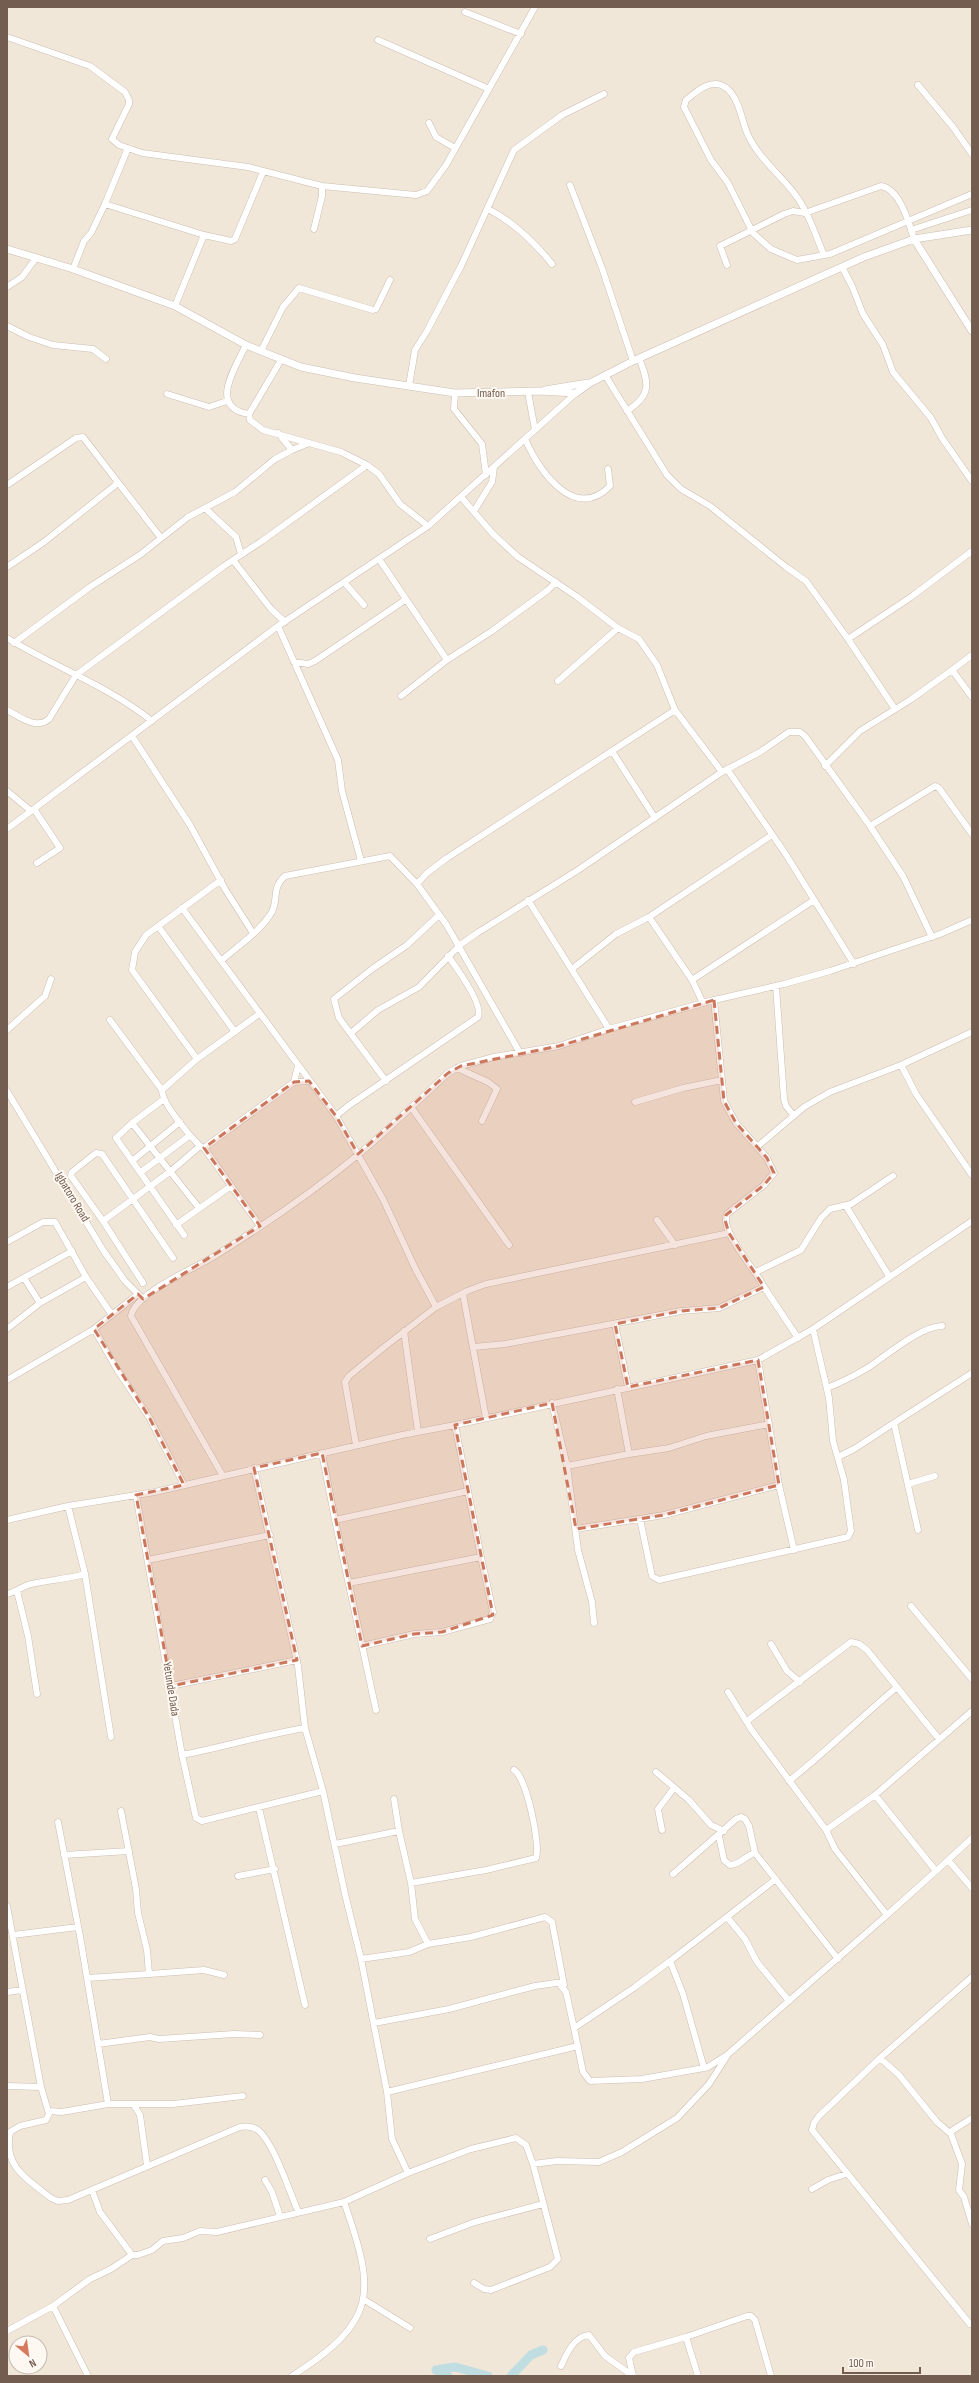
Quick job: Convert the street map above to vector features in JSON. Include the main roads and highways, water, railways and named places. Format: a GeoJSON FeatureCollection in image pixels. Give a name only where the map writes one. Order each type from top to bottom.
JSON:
{"type":"FeatureCollection","features":[{"type":"Feature","properties":{"kind":"waterway"},"geometry":{"type":"LineString","coordinates":[[511,2376],[531,2355],[543,2350]]}},
{"type":"Feature","properties":{"kind":"waterway"},"geometry":{"type":"LineString","coordinates":[[448,2376],[436,2370],[455,2367],[488,2376]]}}]}
